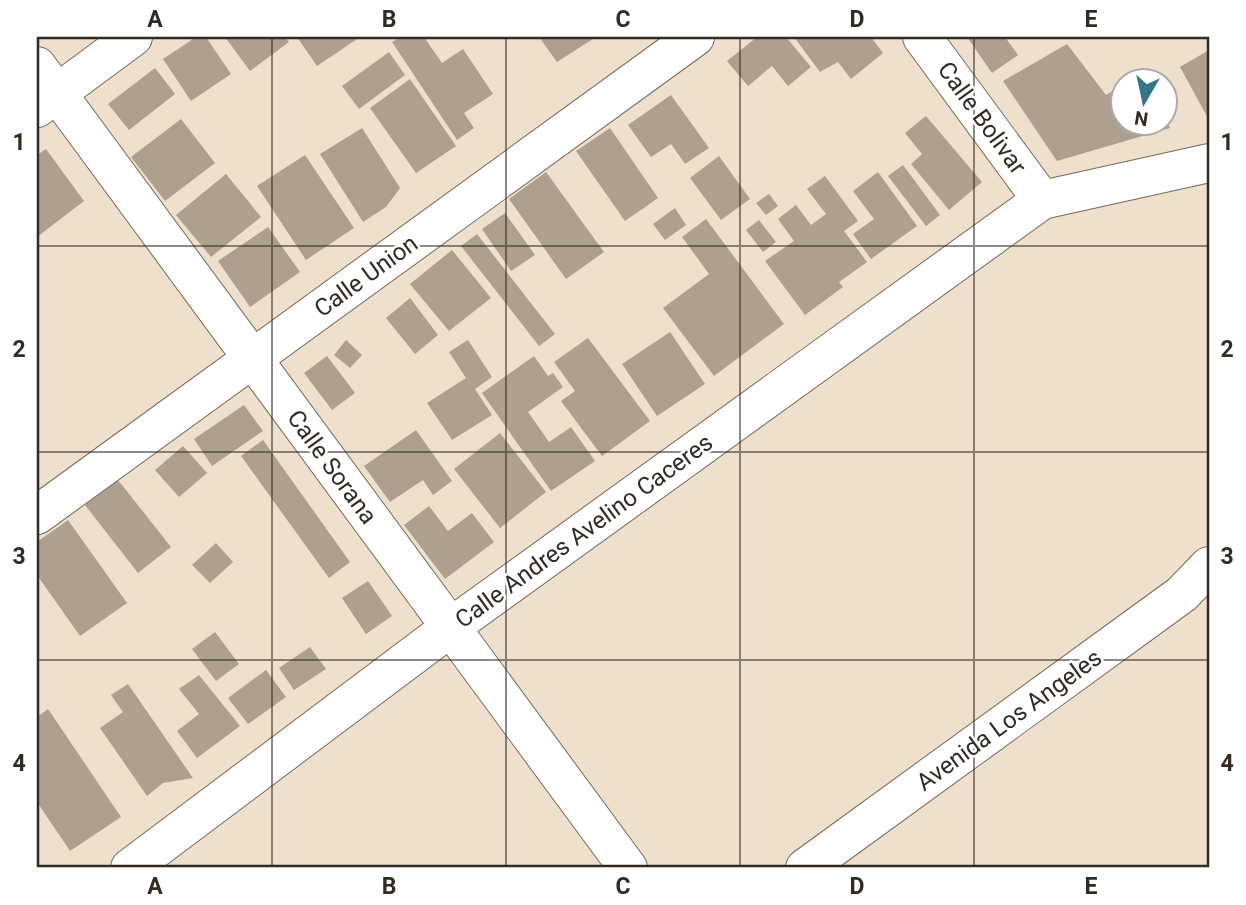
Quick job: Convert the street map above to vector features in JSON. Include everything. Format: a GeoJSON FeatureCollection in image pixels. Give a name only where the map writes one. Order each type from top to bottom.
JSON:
{"type":"FeatureCollection","features":[{"type":"Feature","properties":{"kind":"street"},"geometry":{"type":"LineString","coordinates":[[43,89],[133,37]]}},
{"type":"Feature","properties":{"kind":"street","name":"Calle Union"},"geometry":{"type":"LineString","coordinates":[[37,515],[695,37]]}},
{"type":"Feature","properties":{"kind":"street","name":"Calle Bolivar"},"geometry":{"type":"LineString","coordinates":[[922,37],[1042,200]]}},
{"type":"Feature","properties":{"kind":"street","name":"Calle Sorana"},"geometry":{"type":"LineString","coordinates":[[43,89],[252,359],[628,868]]}},
{"type":"Feature","properties":{"kind":"street"},"geometry":{"type":"LineString","coordinates":[[1042,200],[1209,163]]}},
{"type":"Feature","properties":{"kind":"street","name":"Calle Andres Avelino Caceres"},"geometry":{"type":"LineString","coordinates":[[130,868],[451,627],[1042,200]]}},
{"type":"Feature","properties":{"kind":"street","name":"Avenida Los Angeles"},"geometry":{"type":"LineString","coordinates":[[804,868],[1182,594],[1209,566]]}},
{"type":"Feature","properties":{"kind":"building"},"geometry":{"type":"Polygon","coordinates":[[[196,37],[206,37],[231,74],[191,101],[163,59],[196,37]]]}},
{"type":"Feature","properties":{"kind":"building"},"geometry":{"type":"Polygon","coordinates":[[[225,37],[285,37],[289,42],[250,71],[225,37]]]}},
{"type":"Feature","properties":{"kind":"building"},"geometry":{"type":"Polygon","coordinates":[[[297,37],[360,37],[317,66],[297,37]]]}},
{"type":"Feature","properties":{"kind":"building"},"geometry":{"type":"Polygon","coordinates":[[[401,37],[424,37],[442,63],[463,49],[493,94],[464,113],[474,128],[457,140],[392,42],[401,37]]]}},
{"type":"Feature","properties":{"kind":"building"},"geometry":{"type":"Polygon","coordinates":[[[539,37],[596,37],[557,62],[539,37]]]}},
{"type":"Feature","properties":{"kind":"building"},"geometry":{"type":"Polygon","coordinates":[[[757,37],[786,37],[811,67],[788,86],[772,66],[748,86],[727,61],[757,37]]]}},
{"type":"Feature","properties":{"kind":"building"},"geometry":{"type":"Polygon","coordinates":[[[794,37],[871,37],[883,53],[851,79],[838,62],[820,72],[794,37]]]}},
{"type":"Feature","properties":{"kind":"building"},"geometry":{"type":"Polygon","coordinates":[[[967,37],[1005,37],[1018,55],[992,73],[967,37]]]}},
{"type":"Feature","properties":{"kind":"building"},"geometry":{"type":"Polygon","coordinates":[[[1067,44],[1106,95],[1110,93],[1110,136],[1143,136],[1057,161],[1003,81],[1067,44]]]}},
{"type":"Feature","properties":{"kind":"building"},"geometry":{"type":"Polygon","coordinates":[[[1209,50],[1209,120],[1180,67],[1209,50]]]}},
{"type":"Feature","properties":{"kind":"building"},"geometry":{"type":"Polygon","coordinates":[[[389,52],[405,75],[359,109],[342,86],[389,52]]]}},
{"type":"Feature","properties":{"kind":"building"},"geometry":{"type":"Polygon","coordinates":[[[155,68],[175,94],[129,130],[108,104],[155,68]]]}},
{"type":"Feature","properties":{"kind":"building"},"geometry":{"type":"Polygon","coordinates":[[[410,79],[456,146],[416,173],[370,108],[410,79]]]}},
{"type":"Feature","properties":{"kind":"building"},"geometry":{"type":"Polygon","coordinates":[[[671,95],[709,148],[685,164],[671,144],[651,157],[628,125],[671,95]]]}},
{"type":"Feature","properties":{"kind":"building"},"geometry":{"type":"Polygon","coordinates":[[[926,116],[982,182],[949,210],[911,164],[922,154],[905,133],[926,116]]]}},
{"type":"Feature","properties":{"kind":"building"},"geometry":{"type":"Polygon","coordinates":[[[181,119],[215,163],[165,201],[131,157],[181,119]]]}},
{"type":"Feature","properties":{"kind":"building"},"geometry":{"type":"Polygon","coordinates":[[[362,128],[400,188],[386,207],[363,222],[320,154],[362,128]]]}},
{"type":"Feature","properties":{"kind":"building"},"geometry":{"type":"Polygon","coordinates":[[[610,128],[658,198],[625,221],[576,151],[610,128]]]}},
{"type":"Feature","properties":{"kind":"building"},"geometry":{"type":"Polygon","coordinates":[[[46,149],[84,201],[37,237],[37,155],[46,149]]]}},
{"type":"Feature","properties":{"kind":"building"},"geometry":{"type":"Polygon","coordinates":[[[305,155],[354,228],[306,260],[257,186],[305,155]]]}},
{"type":"Feature","properties":{"kind":"building"},"geometry":{"type":"Polygon","coordinates":[[[719,156],[750,199],[721,220],[690,178],[719,156]]]}},
{"type":"Feature","properties":{"kind":"building"},"geometry":{"type":"Polygon","coordinates":[[[903,165],[940,215],[926,226],[888,176],[903,165]]]}},
{"type":"Feature","properties":{"kind":"building"},"geometry":{"type":"Polygon","coordinates":[[[546,172],[604,252],[566,279],[509,199],[546,172]]]}},
{"type":"Feature","properties":{"kind":"building"},"geometry":{"type":"Polygon","coordinates":[[[878,172],[917,226],[871,259],[853,234],[874,219],[853,191],[878,172]]]}},
{"type":"Feature","properties":{"kind":"building"},"geometry":{"type":"Polygon","coordinates":[[[226,174],[261,217],[211,257],[176,215],[226,174]]]}},
{"type":"Feature","properties":{"kind":"building"},"geometry":{"type":"Polygon","coordinates":[[[825,176],[858,221],[844,231],[867,262],[839,282],[843,287],[805,315],[765,261],[794,241],[778,219],[796,205],[811,225],[826,214],[807,189],[825,176]]]}},
{"type":"Feature","properties":{"kind":"building"},"geometry":{"type":"Polygon","coordinates":[[[769,194],[778,206],[766,215],[756,203],[769,194]]]}},
{"type":"Feature","properties":{"kind":"building"},"geometry":{"type":"Polygon","coordinates":[[[675,208],[686,225],[665,240],[653,224],[675,208]]]}},
{"type":"Feature","properties":{"kind":"building"},"geometry":{"type":"Polygon","coordinates":[[[505,213],[535,255],[511,271],[482,229],[505,213]]]}},
{"type":"Feature","properties":{"kind":"building"},"geometry":{"type":"Polygon","coordinates":[[[706,219],[784,324],[714,376],[663,308],[709,274],[682,237],[706,219]]]}},
{"type":"Feature","properties":{"kind":"building"},"geometry":{"type":"Polygon","coordinates":[[[759,220],[776,242],[763,252],[746,230],[759,220]]]}},
{"type":"Feature","properties":{"kind":"building"},"geometry":{"type":"Polygon","coordinates":[[[268,227],[300,272],[250,307],[218,261],[268,227]]]}},
{"type":"Feature","properties":{"kind":"building"},"geometry":{"type":"Polygon","coordinates":[[[477,234],[555,334],[539,346],[461,246],[477,234]]]}},
{"type":"Feature","properties":{"kind":"building"},"geometry":{"type":"Polygon","coordinates":[[[452,250],[491,298],[449,331],[410,284],[452,250]]]}},
{"type":"Feature","properties":{"kind":"building"},"geometry":{"type":"Polygon","coordinates":[[[410,298],[438,335],[415,354],[386,318],[410,298]]]}},
{"type":"Feature","properties":{"kind":"building"},"geometry":{"type":"Polygon","coordinates":[[[670,332],[705,384],[657,416],[622,364],[670,332]]]}},
{"type":"Feature","properties":{"kind":"building"},"geometry":{"type":"Polygon","coordinates":[[[588,338],[650,421],[602,456],[561,401],[575,391],[554,362],[588,338]]]}},
{"type":"Feature","properties":{"kind":"building"},"geometry":{"type":"Polygon","coordinates":[[[346,340],[362,355],[350,368],[334,355],[346,340]]]}},
{"type":"Feature","properties":{"kind":"building"},"geometry":{"type":"Polygon","coordinates":[[[468,340],[492,377],[475,389],[492,415],[452,440],[427,403],[466,378],[449,352],[468,340]]]}},
{"type":"Feature","properties":{"kind":"building"},"geometry":{"type":"Polygon","coordinates":[[[327,356],[355,393],[332,410],[304,373],[327,356]]]}},
{"type":"Feature","properties":{"kind":"building"},"geometry":{"type":"Polygon","coordinates":[[[534,356],[548,376],[553,373],[563,387],[528,412],[549,442],[571,427],[595,461],[551,491],[482,393],[534,356]]]}},
{"type":"Feature","properties":{"kind":"building"},"geometry":{"type":"Polygon","coordinates":[[[244,405],[263,431],[212,466],[194,439],[244,405]]]}},
{"type":"Feature","properties":{"kind":"building"},"geometry":{"type":"Polygon","coordinates":[[[416,430],[452,481],[433,495],[423,480],[390,502],[364,466],[416,430]]]}},
{"type":"Feature","properties":{"kind":"building"},"geometry":{"type":"Polygon","coordinates":[[[500,433],[546,492],[500,528],[454,469],[500,433]]]}},
{"type":"Feature","properties":{"kind":"building"},"geometry":{"type":"Polygon","coordinates":[[[263,440],[350,562],[329,578],[241,456],[263,440]]]}},
{"type":"Feature","properties":{"kind":"building"},"geometry":{"type":"Polygon","coordinates":[[[183,446],[207,473],[179,497],[155,470],[183,446]]]}},
{"type":"Feature","properties":{"kind":"building"},"geometry":{"type":"Polygon","coordinates":[[[118,480],[171,547],[138,573],[85,505],[118,480]]]}},
{"type":"Feature","properties":{"kind":"building"},"geometry":{"type":"Polygon","coordinates":[[[429,506],[448,531],[472,513],[494,542],[445,579],[404,525],[429,506]]]}},
{"type":"Feature","properties":{"kind":"building"},"geometry":{"type":"Polygon","coordinates":[[[68,520],[127,603],[80,636],[37,575],[37,542],[68,520]]]}},
{"type":"Feature","properties":{"kind":"building"},"geometry":{"type":"Polygon","coordinates":[[[216,543],[233,562],[210,583],[192,565],[216,543]]]}},
{"type":"Feature","properties":{"kind":"building"},"geometry":{"type":"Polygon","coordinates":[[[368,581],[392,616],[366,634],[342,598],[368,581]]]}},
{"type":"Feature","properties":{"kind":"building"},"geometry":{"type":"Polygon","coordinates":[[[215,632],[239,664],[216,681],[192,649],[215,632]]]}},
{"type":"Feature","properties":{"kind":"building"},"geometry":{"type":"Polygon","coordinates":[[[310,647],[326,669],[294,690],[279,668],[310,647]]]}},
{"type":"Feature","properties":{"kind":"building"},"geometry":{"type":"Polygon","coordinates":[[[266,670],[286,697],[248,724],[228,698],[266,670]]]}},
{"type":"Feature","properties":{"kind":"building"},"geometry":{"type":"Polygon","coordinates":[[[199,675],[240,726],[197,758],[177,731],[199,714],[179,689],[199,675]]]}},
{"type":"Feature","properties":{"kind":"building"},"geometry":{"type":"Polygon","coordinates":[[[128,684],[193,778],[163,783],[147,796],[100,728],[123,712],[111,695],[128,684]]]}},
{"type":"Feature","properties":{"kind":"building"},"geometry":{"type":"Polygon","coordinates":[[[48,709],[121,817],[70,851],[37,802],[37,717],[48,709]]]}}]}
